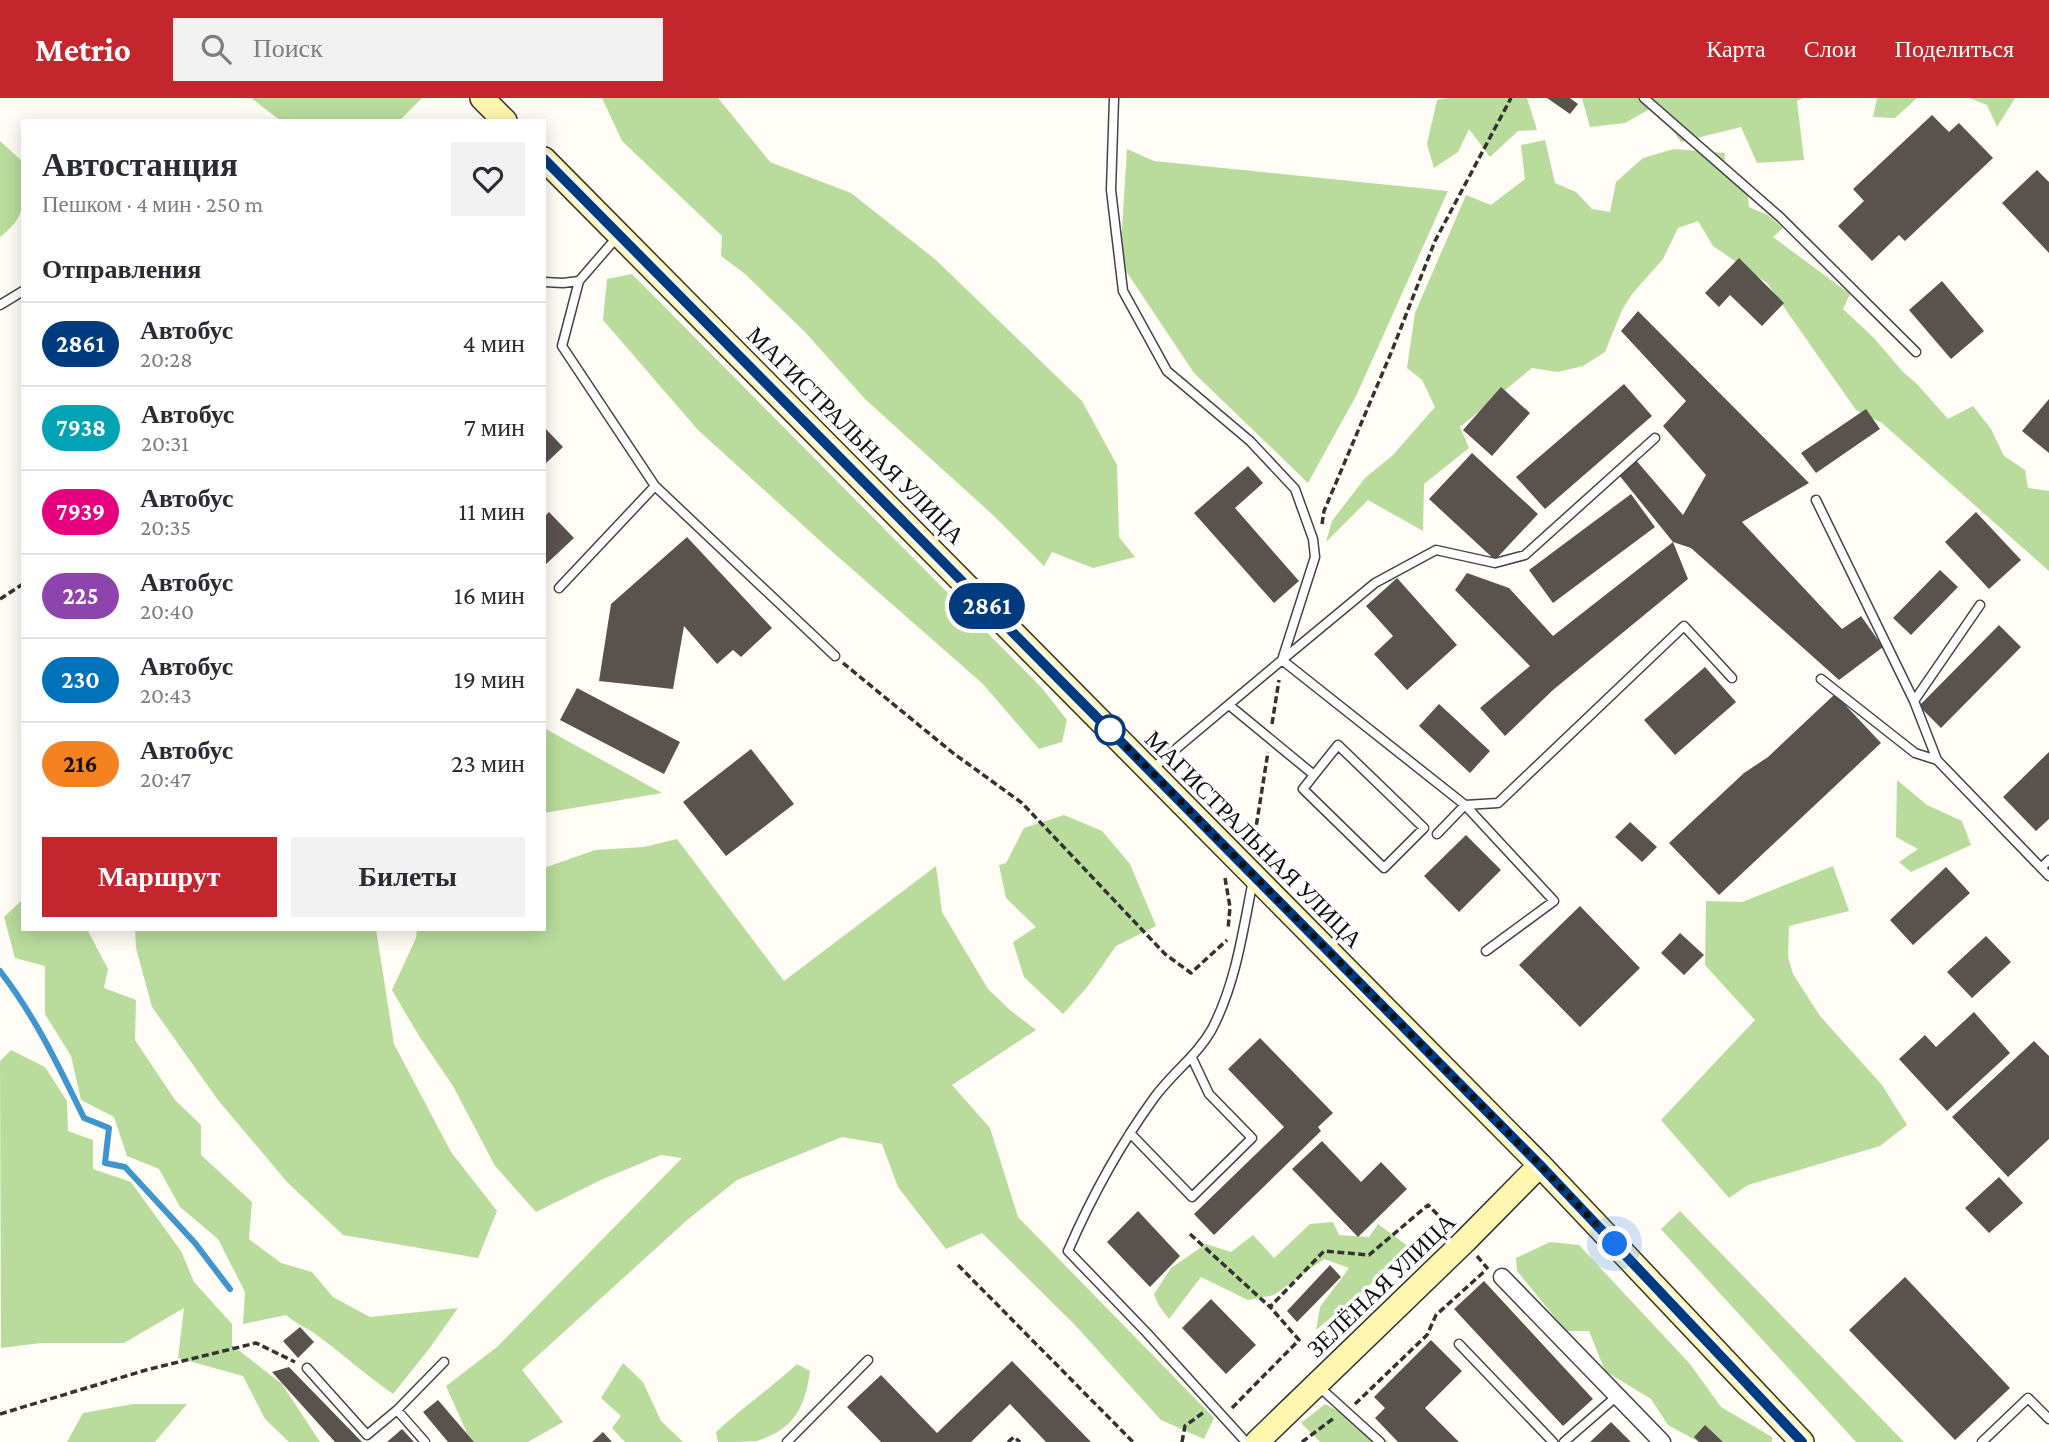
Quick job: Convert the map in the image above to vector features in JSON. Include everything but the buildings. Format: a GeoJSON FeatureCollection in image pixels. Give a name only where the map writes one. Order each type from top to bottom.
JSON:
{"type":"FeatureCollection","features":[{"type":"Feature","properties":{"kind":"main road"},"geometry":{"type":"LineString","coordinates":[[482,98],[503,119]]}},
{"type":"Feature","properties":{"kind":"main road","name":"МАГИСТРАЛЬНАЯ УЛИЦА"},"geometry":{"type":"LineString","coordinates":[[546,161],[1540,1165],[1802,1442]]}},
{"type":"Feature","properties":{"kind":"main road","name":"ЗЕЛЁНАЯ УЛИЦА"},"geometry":{"type":"LineString","coordinates":[[1257,1442],[1540,1165]]}},
{"type":"Feature","properties":{"kind":"street"},"geometry":{"type":"LineString","coordinates":[[1502,1277],[1662,1442]]}},
{"type":"Feature","properties":{"kind":"lane"},"geometry":{"type":"LineString","coordinates":[[1114,98],[1111,190],[1123,291],[1167,371],[1250,441],[1295,489],[1312,539],[1315,557],[1282,660]]}},
{"type":"Feature","properties":{"kind":"lane"},"geometry":{"type":"LineString","coordinates":[[1644,98],[1780,217],[1916,352]]}},
{"type":"Feature","properties":{"kind":"lane"},"geometry":{"type":"LineString","coordinates":[[620,234],[579,281],[562,346],[655,486],[835,656]]}},
{"type":"Feature","properties":{"kind":"lane"},"geometry":{"type":"LineString","coordinates":[[546,282],[563,284],[579,281]]}},
{"type":"Feature","properties":{"kind":"lane"},"geometry":{"type":"LineString","coordinates":[[0,305],[21,291]]}},
{"type":"Feature","properties":{"kind":"lane"},"geometry":{"type":"LineString","coordinates":[[1150,771],[1375,583],[1436,550],[1495,563],[1525,555],[1655,438]]}},
{"type":"Feature","properties":{"kind":"lane"},"geometry":{"type":"LineString","coordinates":[[559,588],[655,486]]}},
{"type":"Feature","properties":{"kind":"lane"},"geometry":{"type":"LineString","coordinates":[[1816,500],[1914,701],[1937,760],[2049,876]]}},
{"type":"Feature","properties":{"kind":"lane"},"geometry":{"type":"LineString","coordinates":[[1914,701],[1980,605]]}},
{"type":"Feature","properties":{"kind":"lane"},"geometry":{"type":"LineString","coordinates":[[1437,834],[1465,805],[1499,803],[1684,626],[1732,678]]}},
{"type":"Feature","properties":{"kind":"lane"},"geometry":{"type":"LineString","coordinates":[[1282,660],[1465,805],[1554,901],[1486,951]]}},
{"type":"Feature","properties":{"kind":"lane"},"geometry":{"type":"LineString","coordinates":[[1821,679],[1915,753],[1937,760]]}},
{"type":"Feature","properties":{"kind":"lane"},"geometry":{"type":"LineString","coordinates":[[1229,705],[1314,775]]}},
{"type":"Feature","properties":{"kind":"lane"},"geometry":{"type":"LineString","coordinates":[[1338,745],[1424,828],[1384,868],[1303,789],[1314,775],[1338,745]]}},
{"type":"Feature","properties":{"kind":"lane"},"geometry":{"type":"LineString","coordinates":[[2041,868],[2049,860]]}},
{"type":"Feature","properties":{"kind":"lane"},"geometry":{"type":"LineString","coordinates":[[1246,1442],[1068,1251],[1083,1216],[1130,1133],[1156,1095],[1192,1058],[1212,1028],[1235,971],[1254,875]]}},
{"type":"Feature","properties":{"kind":"lane"},"geometry":{"type":"LineString","coordinates":[[1130,1133],[1192,1197],[1252,1138],[1209,1094],[1192,1058]]}},
{"type":"Feature","properties":{"kind":"lane"},"geometry":{"type":"LineString","coordinates":[[1459,1344],[1553,1442]]}},
{"type":"Feature","properties":{"kind":"lane"},"geometry":{"type":"LineString","coordinates":[[787,1442],[868,1360]]}},
{"type":"Feature","properties":{"kind":"lane"},"geometry":{"type":"LineString","coordinates":[[307,1367],[367,1435],[397,1410],[444,1362]]}},
{"type":"Feature","properties":{"kind":"lane"},"geometry":{"type":"LineString","coordinates":[[1316,1385],[1380,1442]]}},
{"type":"Feature","properties":{"kind":"lane"},"geometry":{"type":"LineString","coordinates":[[1564,1442],[1617,1395]]}},
{"type":"Feature","properties":{"kind":"lane"},"geometry":{"type":"LineString","coordinates":[[1982,1442],[2028,1398],[2049,1419]]}},
{"type":"Feature","properties":{"kind":"lane"},"geometry":{"type":"LineString","coordinates":[[397,1410],[425,1442]]}},
{"type":"Feature","properties":{"kind":"path"},"geometry":{"type":"LineString","coordinates":[[1315,557],[1324,511],[1435,241],[1511,98]]}},
{"type":"Feature","properties":{"kind":"path"},"geometry":{"type":"LineString","coordinates":[[0,599],[21,585]]}},
{"type":"Feature","properties":{"kind":"path"},"geometry":{"type":"LineString","coordinates":[[835,656],[953,753],[1022,803],[1165,954],[1191,973],[1227,941],[1230,906],[1223,869],[1254,840],[1269,743]]}},
{"type":"Feature","properties":{"kind":"path"},"geometry":{"type":"LineString","coordinates":[[1272,730],[1282,660]]}},
{"type":"Feature","properties":{"kind":"path"},"geometry":{"type":"LineString","coordinates":[[1270,1307],[1324,1251],[1369,1255],[1428,1205],[1465,1241]]}},
{"type":"Feature","properties":{"kind":"path"},"geometry":{"type":"LineString","coordinates":[[1182,1442],[1185,1426],[1205,1412],[1223,1417],[1299,1340],[1270,1307],[1190,1234]]}},
{"type":"Feature","properties":{"kind":"path"},"geometry":{"type":"LineString","coordinates":[[958,1265],[1133,1442]]}},
{"type":"Feature","properties":{"kind":"path"},"geometry":{"type":"LineString","coordinates":[[1303,1442],[1358,1402],[1427,1335],[1436,1315],[1488,1269]]}},
{"type":"Feature","properties":{"kind":"path"},"geometry":{"type":"LineString","coordinates":[[0,1414],[146,1370],[256,1343],[307,1367]]}},
{"type":"Feature","properties":{"kind":"path"},"geometry":{"type":"LineString","coordinates":[[1008,1442],[1014,1437],[1020,1442]]}},
{"type":"Feature","properties":{"kind":"green space"},"geometry":{"type":"Polygon","coordinates":[[[251,98],[422,98],[401,119],[278,119],[251,98]]]}},
{"type":"Feature","properties":{"kind":"green space"},"geometry":{"type":"Polygon","coordinates":[[[602,98],[718,98],[770,162],[851,193],[936,260],[1082,401],[1117,465],[1119,537],[1135,557],[1093,568],[1052,552],[1044,566],[994,516],[865,399],[805,332],[745,274],[721,256],[722,236],[622,141],[602,98]]]}},
{"type":"Feature","properties":{"kind":"green space"},"geometry":{"type":"Polygon","coordinates":[[[1527,98],[1537,130],[1518,131],[1490,157],[1469,129],[1458,152],[1434,168],[1427,144],[1437,100],[1527,98]]]}},
{"type":"Feature","properties":{"kind":"green space"},"geometry":{"type":"Polygon","coordinates":[[[1582,98],[1803,98],[1797,101],[1804,160],[1757,163],[1741,127],[1681,142],[1655,106],[1625,123],[1590,127],[1582,98]]]}},
{"type":"Feature","properties":{"kind":"green space"},"geometry":{"type":"Polygon","coordinates":[[[1877,98],[1917,98],[1895,118],[1873,117],[1877,98]]]}},
{"type":"Feature","properties":{"kind":"green space"},"geometry":{"type":"Polygon","coordinates":[[[1969,98],[2015,98],[1997,127],[1987,105],[1969,98]]]}},
{"type":"Feature","properties":{"kind":"green space"},"geometry":{"type":"Polygon","coordinates":[[[1545,140],[1555,183],[1576,192],[1592,209],[1610,212],[1616,182],[1643,158],[1674,149],[1725,153],[1724,172],[1747,188],[1749,207],[1768,215],[1783,228],[1773,237],[1850,294],[1843,309],[1874,338],[1948,419],[1973,406],[1991,429],[2004,456],[2025,470],[2028,488],[2049,491],[2049,571],[1882,423],[1856,410],[1767,283],[1713,246],[1698,221],[1678,228],[1663,259],[1632,294],[1622,310],[1605,352],[1583,366],[1558,372],[1532,368],[1460,427],[1469,448],[1424,484],[1423,531],[1368,500],[1326,542],[1332,521],[1365,478],[1393,455],[1435,407],[1422,380],[1407,368],[1415,313],[1466,195],[1491,205],[1525,179],[1521,145],[1545,140]]]}},
{"type":"Feature","properties":{"kind":"green space"},"geometry":{"type":"Polygon","coordinates":[[[0,141],[21,160],[21,209],[10,229],[0,237],[0,141]]]}},
{"type":"Feature","properties":{"kind":"green space"},"geometry":{"type":"Polygon","coordinates":[[[1127,149],[1154,161],[1448,191],[1357,394],[1308,483],[1194,373],[1120,262],[1127,149]]]}},
{"type":"Feature","properties":{"kind":"green space"},"geometry":{"type":"Polygon","coordinates":[[[632,274],[1042,688],[1067,720],[1062,742],[1039,749],[983,684],[698,430],[603,320],[607,279],[632,274]]]}},
{"type":"Feature","properties":{"kind":"green space"},"geometry":{"type":"Polygon","coordinates":[[[546,729],[662,793],[546,813],[546,729]]]}},
{"type":"Feature","properties":{"kind":"green space"},"geometry":{"type":"Polygon","coordinates":[[[1897,780],[1927,805],[1962,821],[1971,845],[1911,872],[1899,862],[1918,849],[1896,837],[1897,780]]]}},
{"type":"Feature","properties":{"kind":"green space"},"geometry":{"type":"Polygon","coordinates":[[[1064,815],[1102,831],[1130,864],[1156,926],[1116,946],[1088,986],[1063,1014],[1024,977],[1013,942],[1036,927],[1006,898],[999,865],[1006,863],[1024,828],[1064,815]]]}},
{"type":"Feature","properties":{"kind":"green space"},"geometry":{"type":"Polygon","coordinates":[[[677,839],[784,981],[936,866],[942,912],[988,989],[1036,1030],[952,1085],[990,1128],[1018,1217],[1214,1418],[1204,1439],[1161,1420],[1075,1325],[982,1233],[946,1249],[898,1187],[882,1144],[842,1137],[737,1180],[686,1221],[522,1370],[563,1422],[528,1442],[471,1442],[446,1386],[497,1347],[682,1158],[661,1155],[603,1179],[536,1212],[495,1166],[453,1086],[392,990],[417,931],[546,931],[546,867],[595,850],[644,847],[677,839]]]}},
{"type":"Feature","properties":{"kind":"green space"},"geometry":{"type":"Polygon","coordinates":[[[1833,866],[1849,911],[1789,926],[1788,957],[1793,974],[1820,1016],[1882,1085],[1907,1125],[1880,1146],[1748,1185],[1729,1198],[1661,1120],[1755,1020],[1705,965],[1706,901],[1742,902],[1833,866]]]}},
{"type":"Feature","properties":{"kind":"green space"},"geometry":{"type":"Polygon","coordinates":[[[21,901],[21,931],[88,931],[108,969],[104,988],[136,1000],[135,1040],[175,1100],[201,1125],[201,1155],[252,1202],[249,1239],[281,1263],[312,1272],[333,1297],[370,1317],[458,1308],[393,1394],[318,1336],[286,1315],[243,1324],[245,1292],[218,1239],[180,1207],[159,1169],[127,1156],[114,1117],[81,1100],[71,1056],[45,1014],[45,966],[15,958],[4,917],[21,901]]]}},
{"type":"Feature","properties":{"kind":"green space"},"geometry":{"type":"Polygon","coordinates":[[[135,931],[376,931],[394,1044],[451,1152],[497,1211],[478,1258],[343,1235],[287,1182],[218,1100],[152,1007],[136,948],[135,931]]]}},
{"type":"Feature","properties":{"kind":"green space"},"geometry":{"type":"Polygon","coordinates":[[[11,1050],[45,1067],[67,1101],[68,1131],[93,1140],[93,1169],[131,1182],[181,1251],[194,1282],[232,1324],[232,1345],[282,1384],[320,1442],[289,1442],[265,1419],[243,1376],[178,1358],[184,1308],[124,1343],[41,1343],[1,1348],[0,1061],[11,1050]]]}},
{"type":"Feature","properties":{"kind":"green space"},"geometry":{"type":"Polygon","coordinates":[[[1680,1211],[1904,1442],[1856,1442],[1661,1229],[1680,1211]]]}},
{"type":"Feature","properties":{"kind":"green space"},"geometry":{"type":"Polygon","coordinates":[[[1333,1222],[1339,1235],[1369,1237],[1378,1224],[1412,1249],[1316,1330],[1320,1307],[1349,1268],[1324,1259],[1274,1295],[1248,1300],[1201,1277],[1169,1319],[1159,1306],[1154,1294],[1171,1268],[1206,1244],[1231,1252],[1253,1235],[1274,1258],[1310,1224],[1333,1222]]]}},
{"type":"Feature","properties":{"kind":"green space"},"geometry":{"type":"Polygon","coordinates":[[[1550,1242],[1579,1245],[1690,1364],[1721,1407],[1772,1437],[1772,1442],[1699,1442],[1668,1425],[1651,1399],[1605,1371],[1589,1331],[1566,1331],[1517,1271],[1516,1258],[1550,1242]]]}},
{"type":"Feature","properties":{"kind":"green space"},"geometry":{"type":"Polygon","coordinates":[[[623,1363],[643,1382],[661,1421],[683,1442],[625,1442],[612,1428],[621,1416],[601,1398],[623,1363]]]}},
{"type":"Feature","properties":{"kind":"green space"},"geometry":{"type":"Polygon","coordinates":[[[797,1364],[810,1371],[801,1406],[789,1423],[757,1441],[718,1442],[716,1432],[797,1364]]]}},
{"type":"Feature","properties":{"kind":"green space"},"geometry":{"type":"Polygon","coordinates":[[[133,1404],[187,1404],[155,1442],[67,1442],[83,1413],[133,1404]]]}},
{"type":"Feature","properties":{"kind":"green space"},"geometry":{"type":"Polygon","coordinates":[[[1325,1404],[1369,1427],[1389,1442],[1320,1442],[1301,1423],[1325,1404]]]}},
{"type":"Feature","properties":{"kind":"waterway"},"geometry":{"type":"LineString","coordinates":[[0,971],[35,1024],[84,1118],[109,1128],[105,1163],[125,1167],[195,1243],[230,1289]]}},
{"type":"Feature","properties":{"kind":"bus line","name":"2861"},"geometry":{"type":"LineString","coordinates":[[546,161],[1540,1165],[1802,1442]]}},
{"type":"Feature","properties":{"kind":"route"},"geometry":{"type":"LineString","coordinates":[[1110,730],[1615,1244]]}}]}
